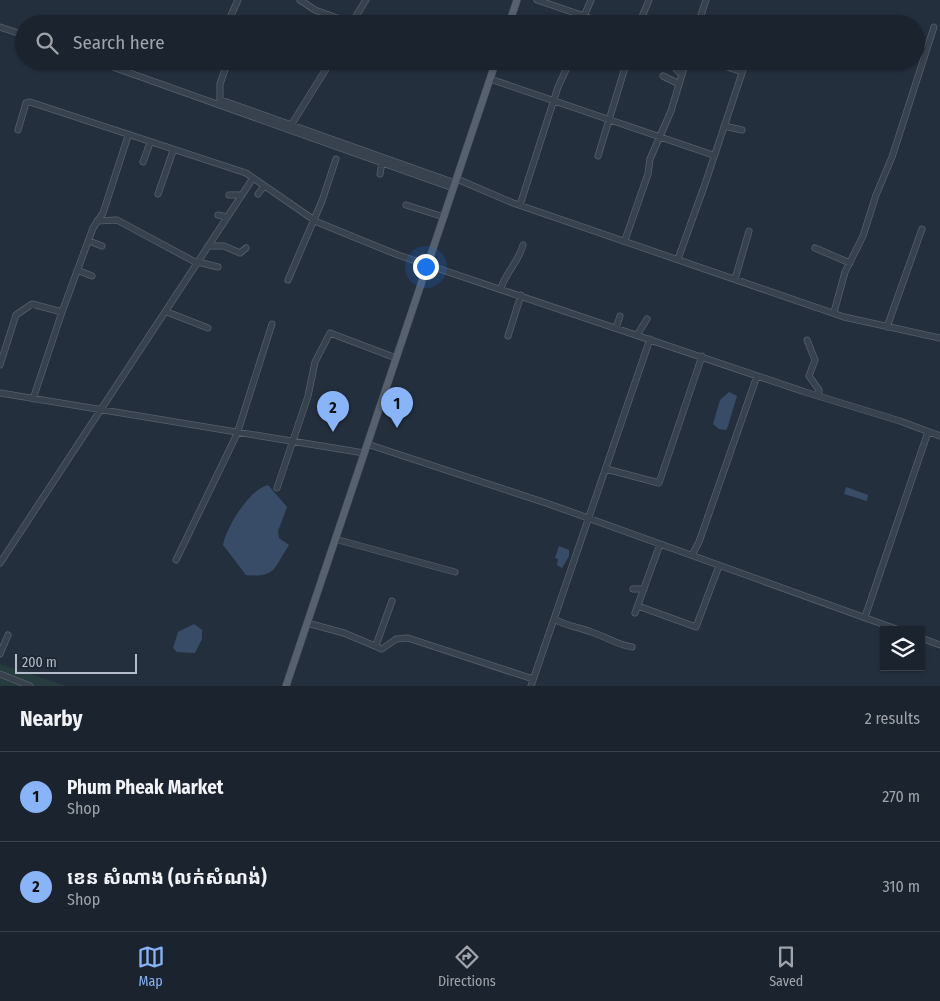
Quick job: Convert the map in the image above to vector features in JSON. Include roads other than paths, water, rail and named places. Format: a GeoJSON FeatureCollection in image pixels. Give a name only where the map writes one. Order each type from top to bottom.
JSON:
{"type":"FeatureCollection","features":[{"type":"Feature","properties":{"kind":"main road"},"geometry":{"type":"LineString","coordinates":[[512,15],[517,0]]}},
{"type":"Feature","properties":{"kind":"main road"},"geometry":{"type":"LineString","coordinates":[[286,686],[493,70]]}},
{"type":"Feature","properties":{"kind":"street"},"geometry":{"type":"LineString","coordinates":[[231,15],[238,0]]}},
{"type":"Feature","properties":{"kind":"street"},"geometry":{"type":"LineString","coordinates":[[300,0],[315,10],[329,15]]}},
{"type":"Feature","properties":{"kind":"street"},"geometry":{"type":"LineString","coordinates":[[356,15],[366,0]]}},
{"type":"Feature","properties":{"kind":"street"},"geometry":{"type":"LineString","coordinates":[[538,0],[581,15]]}},
{"type":"Feature","properties":{"kind":"street"},"geometry":{"type":"LineString","coordinates":[[584,15],[591,0]]}},
{"type":"Feature","properties":{"kind":"street"},"geometry":{"type":"LineString","coordinates":[[643,15],[649,0]]}},
{"type":"Feature","properties":{"kind":"street"},"geometry":{"type":"LineString","coordinates":[[701,15],[706,0]]}},
{"type":"Feature","properties":{"kind":"street"},"geometry":{"type":"LineString","coordinates":[[0,26],[15,32]]}},
{"type":"Feature","properties":{"kind":"street"},"geometry":{"type":"LineString","coordinates":[[925,54],[934,26]]}},
{"type":"Feature","properties":{"kind":"street"},"geometry":{"type":"LineString","coordinates":[[123,70],[834,312],[887,327],[940,338]]}},
{"type":"Feature","properties":{"kind":"street"},"geometry":{"type":"LineString","coordinates":[[220,102],[220,84],[225,70]]}},
{"type":"Feature","properties":{"kind":"street"},"geometry":{"type":"LineString","coordinates":[[290,127],[325,70]]}},
{"type":"Feature","properties":{"kind":"street"},"geometry":{"type":"LineString","coordinates":[[520,205],[566,70]]}},
{"type":"Feature","properties":{"kind":"street"},"geometry":{"type":"LineString","coordinates":[[598,156],[624,70]]}},
{"type":"Feature","properties":{"kind":"street"},"geometry":{"type":"LineString","coordinates":[[677,70],[682,75]]}},
{"type":"Feature","properties":{"kind":"street"},"geometry":{"type":"LineString","coordinates":[[624,240],[648,174],[654,149],[683,70]]}},
{"type":"Feature","properties":{"kind":"street"},"geometry":{"type":"LineString","coordinates":[[678,259],[742,72],[736,70]]}},
{"type":"Feature","properties":{"kind":"street"},"geometry":{"type":"LineString","coordinates":[[834,312],[845,272],[864,236],[876,195],[892,157],[920,70]]}},
{"type":"Feature","properties":{"kind":"street"},"geometry":{"type":"LineString","coordinates":[[663,76],[679,84]]}},
{"type":"Feature","properties":{"kind":"street"},"geometry":{"type":"LineString","coordinates":[[490,79],[714,156]]}},
{"type":"Feature","properties":{"kind":"street"},"geometry":{"type":"LineString","coordinates":[[18,130],[27,102],[62,111],[128,136],[234,168],[253,178],[324,225],[428,264],[756,376],[900,421],[940,436]]}},
{"type":"Feature","properties":{"kind":"street"},"geometry":{"type":"LineString","coordinates":[[724,126],[742,130]]}},
{"type":"Feature","properties":{"kind":"street"},"geometry":{"type":"LineString","coordinates":[[290,127],[382,162],[455,183]]}},
{"type":"Feature","properties":{"kind":"street"},"geometry":{"type":"LineString","coordinates":[[34,400],[62,312],[88,240],[105,208],[128,136]]}},
{"type":"Feature","properties":{"kind":"street"},"geometry":{"type":"LineString","coordinates":[[143,162],[150,143]]}},
{"type":"Feature","properties":{"kind":"street"},"geometry":{"type":"LineString","coordinates":[[158,194],[174,151]]}},
{"type":"Feature","properties":{"kind":"street"},"geometry":{"type":"LineString","coordinates":[[288,280],[336,159]]}},
{"type":"Feature","properties":{"kind":"street"},"geometry":{"type":"LineString","coordinates":[[380,174],[382,162]]}},
{"type":"Feature","properties":{"kind":"street"},"geometry":{"type":"LineString","coordinates":[[0,563],[125,371],[167,312],[253,178]]}},
{"type":"Feature","properties":{"kind":"street"},"geometry":{"type":"LineString","coordinates":[[258,194],[264,186]]}},
{"type":"Feature","properties":{"kind":"street"},"geometry":{"type":"LineString","coordinates":[[229,195],[242,196]]}},
{"type":"Feature","properties":{"kind":"street"},"geometry":{"type":"LineString","coordinates":[[406,205],[444,217]]}},
{"type":"Feature","properties":{"kind":"street"},"geometry":{"type":"LineString","coordinates":[[218,215],[227,218]]}},
{"type":"Feature","properties":{"kind":"street"},"geometry":{"type":"LineString","coordinates":[[97,221],[117,220],[198,262],[218,268]]}},
{"type":"Feature","properties":{"kind":"street"},"geometry":{"type":"LineString","coordinates":[[887,327],[922,229]]}},
{"type":"Feature","properties":{"kind":"street"},"geometry":{"type":"LineString","coordinates":[[735,279],[749,231]]}},
{"type":"Feature","properties":{"kind":"street"},"geometry":{"type":"LineString","coordinates":[[88,240],[102,246]]}},
{"type":"Feature","properties":{"kind":"street"},"geometry":{"type":"LineString","coordinates":[[500,288],[507,273],[519,257],[523,245]]}},
{"type":"Feature","properties":{"kind":"street"},"geometry":{"type":"LineString","coordinates":[[208,246],[224,246],[240,253],[246,248]]}},
{"type":"Feature","properties":{"kind":"street"},"geometry":{"type":"LineString","coordinates":[[815,248],[850,263]]}},
{"type":"Feature","properties":{"kind":"street"},"geometry":{"type":"LineString","coordinates":[[77,270],[92,276]]}},
{"type":"Feature","properties":{"kind":"street"},"geometry":{"type":"LineString","coordinates":[[508,336],[520,295]]}},
{"type":"Feature","properties":{"kind":"street"},"geometry":{"type":"LineString","coordinates":[[0,365],[17,313],[32,304],[62,312]]}},
{"type":"Feature","properties":{"kind":"street"},"geometry":{"type":"LineString","coordinates":[[167,312],[208,328]]}},
{"type":"Feature","properties":{"kind":"street"},"geometry":{"type":"LineString","coordinates":[[616,328],[620,316]]}},
{"type":"Feature","properties":{"kind":"street"},"geometry":{"type":"LineString","coordinates":[[637,335],[647,319]]}},
{"type":"Feature","properties":{"kind":"street"},"geometry":{"type":"LineString","coordinates":[[176,560],[237,434],[272,324]]}},
{"type":"Feature","properties":{"kind":"street"},"geometry":{"type":"LineString","coordinates":[[278,488],[294,444],[315,362],[330,332],[396,358]]}},
{"type":"Feature","properties":{"kind":"street"},"geometry":{"type":"LineString","coordinates":[[531,686],[650,339]]}},
{"type":"Feature","properties":{"kind":"street"},"geometry":{"type":"LineString","coordinates":[[807,340],[815,360],[809,376],[819,390],[819,396]]}},
{"type":"Feature","properties":{"kind":"street"},"geometry":{"type":"LineString","coordinates":[[606,469],[659,483],[702,356]]}},
{"type":"Feature","properties":{"kind":"street"},"geometry":{"type":"LineString","coordinates":[[692,555],[699,542],[756,376]]}},
{"type":"Feature","properties":{"kind":"street"},"geometry":{"type":"LineString","coordinates":[[0,393],[294,444],[364,454]]}},
{"type":"Feature","properties":{"kind":"street"},"geometry":{"type":"LineString","coordinates":[[865,617],[928,432]]}},
{"type":"Feature","properties":{"kind":"street"},"geometry":{"type":"LineString","coordinates":[[367,444],[589,519],[889,626]]}},
{"type":"Feature","properties":{"kind":"street"},"geometry":{"type":"LineString","coordinates":[[336,539],[455,572]]}},
{"type":"Feature","properties":{"kind":"street"},"geometry":{"type":"LineString","coordinates":[[635,613],[660,544]]}},
{"type":"Feature","properties":{"kind":"street"},"geometry":{"type":"LineString","coordinates":[[638,606],[696,627],[719,566]]}},
{"type":"Feature","properties":{"kind":"street"},"geometry":{"type":"LineString","coordinates":[[633,589],[644,590]]}},
{"type":"Feature","properties":{"kind":"street"},"geometry":{"type":"LineString","coordinates":[[376,645],[392,601]]}},
{"type":"Feature","properties":{"kind":"street"},"geometry":{"type":"LineString","coordinates":[[554,619],[566,626],[591,632],[621,646],[632,647]]}},
{"type":"Feature","properties":{"kind":"street"},"geometry":{"type":"LineString","coordinates":[[307,623],[344,633],[384,649],[396,639],[408,638],[533,679]]}},
{"type":"Feature","properties":{"kind":"street"},"geometry":{"type":"LineString","coordinates":[[0,654],[8,635]]}},
{"type":"Feature","properties":{"kind":"street"},"geometry":{"type":"LineString","coordinates":[[925,639],[940,645]]}},
{"type":"Feature","properties":{"kind":"street"},"geometry":{"type":"LineString","coordinates":[[0,674],[30,686]]}},
{"type":"Feature","properties":{"kind":"water"},"geometry":{"type":"Polygon","coordinates":[[[729,392],[737,396],[726,430],[719,429],[713,424],[720,400],[729,392]]]}},
{"type":"Feature","properties":{"kind":"water"},"geometry":{"type":"Polygon","coordinates":[[[268,485],[287,507],[278,531],[279,538],[289,545],[277,565],[269,573],[256,576],[246,575],[223,545],[225,537],[240,510],[254,494],[268,485]]]}},
{"type":"Feature","properties":{"kind":"water"},"geometry":{"type":"Polygon","coordinates":[[[846,487],[868,495],[867,501],[844,494],[846,487]]]}},
{"type":"Feature","properties":{"kind":"water"},"geometry":{"type":"Polygon","coordinates":[[[559,546],[569,550],[569,556],[562,568],[557,565],[558,559],[555,558],[559,546]]]}},
{"type":"Feature","properties":{"kind":"water"},"geometry":{"type":"Polygon","coordinates":[[[194,624],[202,630],[202,639],[195,653],[177,652],[173,648],[178,632],[194,624]]]}},
{"type":"Feature","properties":{"kind":"place","name":"Phum Pheak Market"},"geometry":{"type":"Point","coordinates":[397,428]}},
{"type":"Feature","properties":{"kind":"place","name":"ខេន សំណាង (លក់សំណង់)"},"geometry":{"type":"Point","coordinates":[333,432]}}]}
